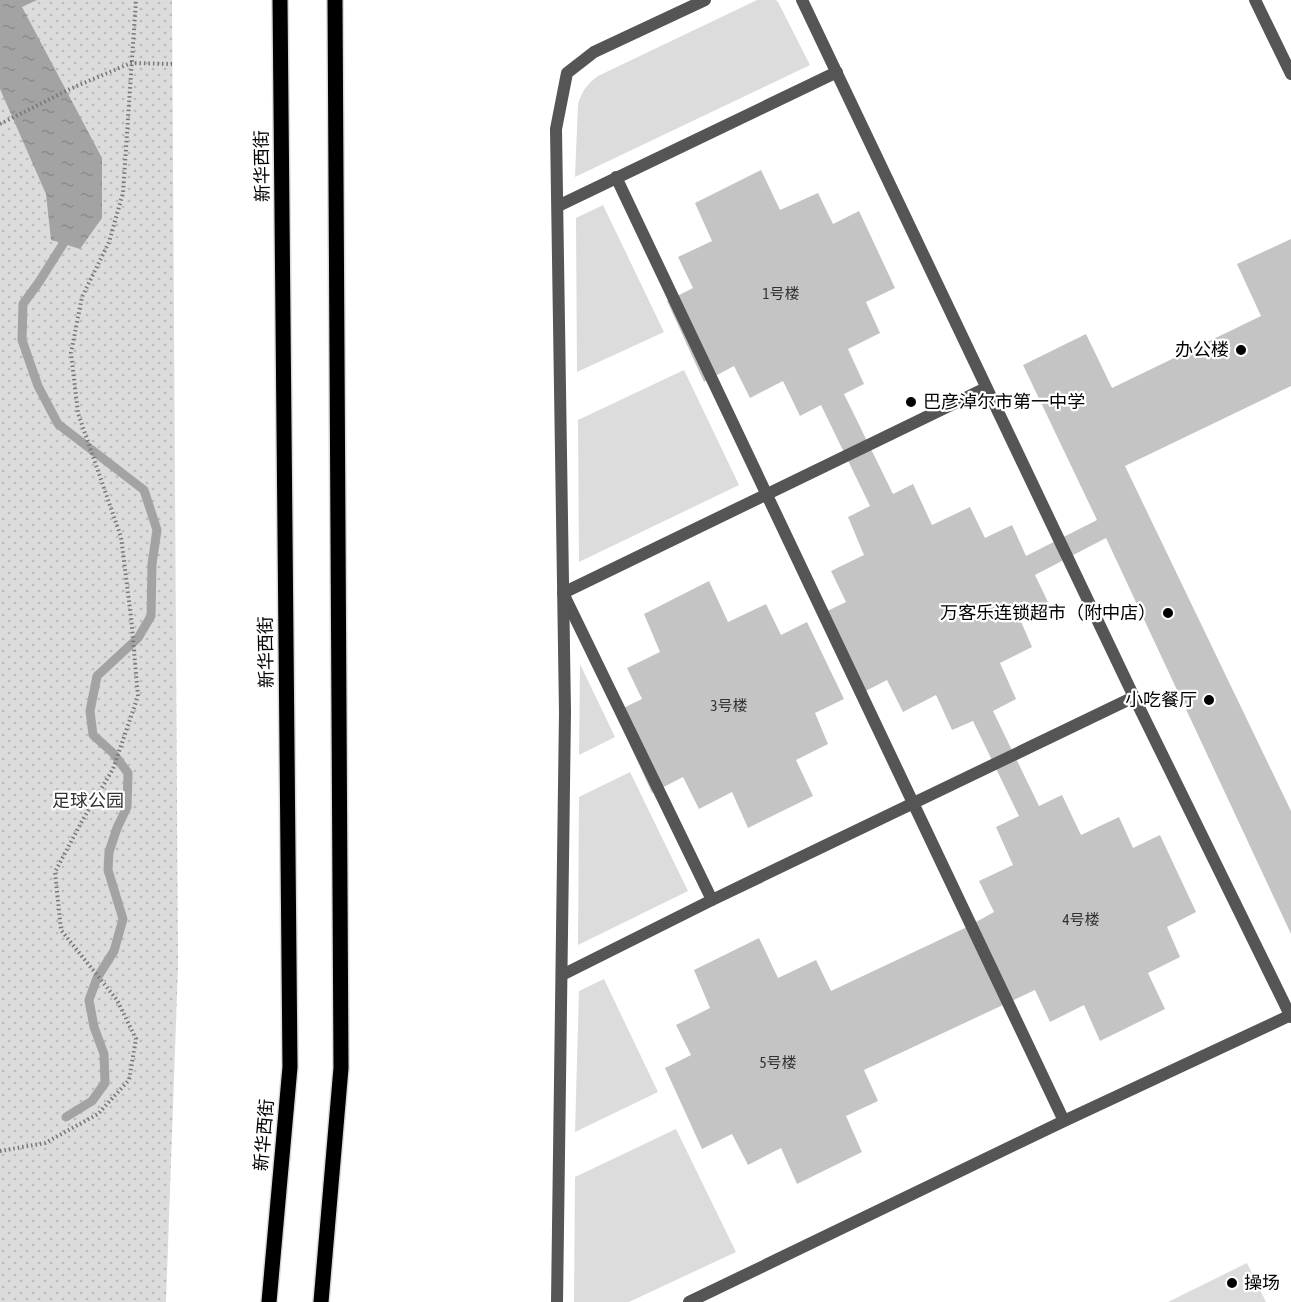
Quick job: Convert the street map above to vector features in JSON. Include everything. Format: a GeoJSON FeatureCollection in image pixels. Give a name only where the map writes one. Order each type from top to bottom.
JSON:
{"type":"FeatureCollection","features":[{"type":"Feature","properties":{"kind":"main road","name":"新华西街"},"geometry":{"type":"LineString","coordinates":[[269,1302],[290,1067],[280,0]]}},
{"type":"Feature","properties":{"kind":"main road"},"geometry":{"type":"LineString","coordinates":[[321,1302],[341,1068],[335,0]]}},
{"type":"Feature","properties":{"kind":"street"},"geometry":{"type":"LineString","coordinates":[[557,1302],[565,712],[556,129],[567,73],[594,52],[705,0]]}},
{"type":"Feature","properties":{"kind":"street"},"geometry":{"type":"LineString","coordinates":[[689,1302],[1064,1121],[1291,1016],[1134,697],[802,0]]}},
{"type":"Feature","properties":{"kind":"street"},"geometry":{"type":"LineString","coordinates":[[1255,0],[1291,75]]}},
{"type":"Feature","properties":{"kind":"street"},"geometry":{"type":"LineString","coordinates":[[558,206],[837,72]]}},
{"type":"Feature","properties":{"kind":"street"},"geometry":{"type":"LineString","coordinates":[[616,177],[1064,1121]]}},
{"type":"Feature","properties":{"kind":"street"},"geometry":{"type":"LineString","coordinates":[[563,593],[986,388]]}},
{"type":"Feature","properties":{"kind":"street"},"geometry":{"type":"LineString","coordinates":[[563,593],[712,900]]}},
{"type":"Feature","properties":{"kind":"street"},"geometry":{"type":"LineString","coordinates":[[562,975],[712,900],[1134,697]]}},
{"type":"Feature","properties":{"kind":"path"},"geometry":{"type":"LineString","coordinates":[[0,1150],[45,1143],[98,1114],[129,1080],[136,1039],[117,1000],[61,930],[55,873],[113,769],[138,696],[121,537],[78,413],[71,353],[82,297],[109,242],[123,193],[136,0]]}},
{"type":"Feature","properties":{"kind":"path"},"geometry":{"type":"LineString","coordinates":[[1,124],[72,88],[131,63],[172,64]]}},
{"type":"Feature","properties":{"kind":"green space","name":"足球公园"},"geometry":{"type":"Polygon","coordinates":[[[0,0],[172,0],[178,966],[166,1302],[0,1302],[0,0]]]}},
{"type":"Feature","properties":{"kind":"green space"},"geometry":{"type":"Polygon","coordinates":[[[757,0],[776,0],[778,2],[810,65],[575,177],[578,104],[583,92],[591,82],[598,76],[757,0]]]}},
{"type":"Feature","properties":{"kind":"green space"},"geometry":{"type":"Polygon","coordinates":[[[603,205],[664,332],[577,372],[576,218],[603,205]]]}},
{"type":"Feature","properties":{"kind":"green space"},"geometry":{"type":"Polygon","coordinates":[[[684,370],[739,485],[579,562],[578,420],[684,370]]]}},
{"type":"Feature","properties":{"kind":"green space"},"geometry":{"type":"Polygon","coordinates":[[[580,664],[615,737],[579,755],[580,664]]]}},
{"type":"Feature","properties":{"kind":"green space"},"geometry":{"type":"Polygon","coordinates":[[[630,772],[688,891],[578,945],[579,797],[630,772]]]}},
{"type":"Feature","properties":{"kind":"green space"},"geometry":{"type":"Polygon","coordinates":[[[604,979],[658,1092],[575,1132],[579,991],[604,979]]]}},
{"type":"Feature","properties":{"kind":"green space"},"geometry":{"type":"Polygon","coordinates":[[[676,1129],[736,1252],[629,1302],[574,1302],[575,1177],[676,1129]]]}},
{"type":"Feature","properties":{"kind":"green space","name":"操场"},"geometry":{"type":"Polygon","coordinates":[[[1247,1263],[1266,1302],[1168,1302],[1247,1263]]]}},
{"type":"Feature","properties":{"kind":"water"},"geometry":{"type":"Polygon","coordinates":[[[0,0],[37,0],[22,7],[102,158],[102,218],[80,249],[51,240],[46,194],[0,89],[0,0]]]}},
{"type":"Feature","properties":{"kind":"building"},"geometry":{"type":"Polygon","coordinates":[[[761,170],[780,210],[818,193],[833,224],[859,211],[895,288],[866,302],[880,333],[848,349],[864,384],[844,394],[893,494],[913,484],[932,525],[970,507],[985,538],[1012,525],[1026,556],[1097,520],[1023,365],[1086,334],[1112,388],[1261,316],[1237,264],[1291,239],[1291,386],[1125,466],[1291,811],[1291,934],[1106,538],[1035,575],[1048,602],[1019,617],[1032,647],[1000,663],[1016,699],[993,711],[1039,806],[1062,795],[1081,835],[1119,817],[1133,848],[1160,835],[1196,912],[1167,927],[1180,957],[1148,973],[1165,1009],[1100,1041],[1084,1005],[1050,1022],[1035,990],[864,1070],[878,1101],[846,1116],[862,1152],[797,1184],[781,1148],[748,1165],[732,1134],[702,1149],[665,1068],[691,1055],[676,1025],[710,1008],[694,970],[759,938],[778,978],[816,960],[831,991],[967,927],[994,912],[979,881],[1013,865],[996,827],[1019,816],[973,721],[952,730],[936,695],[903,712],[887,680],[856,696],[819,615],[846,602],[831,571],[864,555],[848,517],[870,506],[821,405],[800,416],[783,381],[750,398],[734,366],[704,382],[667,301],[693,288],[678,257],[712,241],[695,203],[761,170]]]}},
{"type":"Feature","properties":{"kind":"building"},"geometry":{"type":"Polygon","coordinates":[[[709,581],[728,622],[766,604],[781,635],[807,622],[844,699],[815,713],[828,744],[796,760],[813,796],[748,828],[732,792],[699,809],[683,777],[652,793],[615,712],[642,699],[627,668],[660,652],[644,614],[709,581]]]}},
{"type":"Feature","properties":{"kind":"waterway"},"geometry":{"type":"LineString","coordinates":[[63,244],[23,304],[22,340],[38,386],[58,424],[144,490],[157,530],[152,564],[151,616],[138,638],[97,676],[90,711],[93,735],[113,753],[128,773],[127,807],[109,852],[108,870],[123,919],[114,951],[97,978],[89,1000],[94,1027],[104,1054],[105,1083],[92,1101],[66,1117]]}},
{"type":"Feature","properties":{"kind":"place","name":"办公楼"},"geometry":{"type":"Point","coordinates":[1241,350]}},
{"type":"Feature","properties":{"kind":"place","name":"巴彦淖尔市第一中学"},"geometry":{"type":"Point","coordinates":[911,402]}},
{"type":"Feature","properties":{"kind":"place","name":"万客乐连锁超市（附中店）"},"geometry":{"type":"Point","coordinates":[1168,613]}},
{"type":"Feature","properties":{"kind":"place","name":"小吃餐厅"},"geometry":{"type":"Point","coordinates":[1209,700]}},
{"type":"Feature","properties":{"kind":"place","name":"操场"},"geometry":{"type":"Point","coordinates":[1232,1283]}}]}
